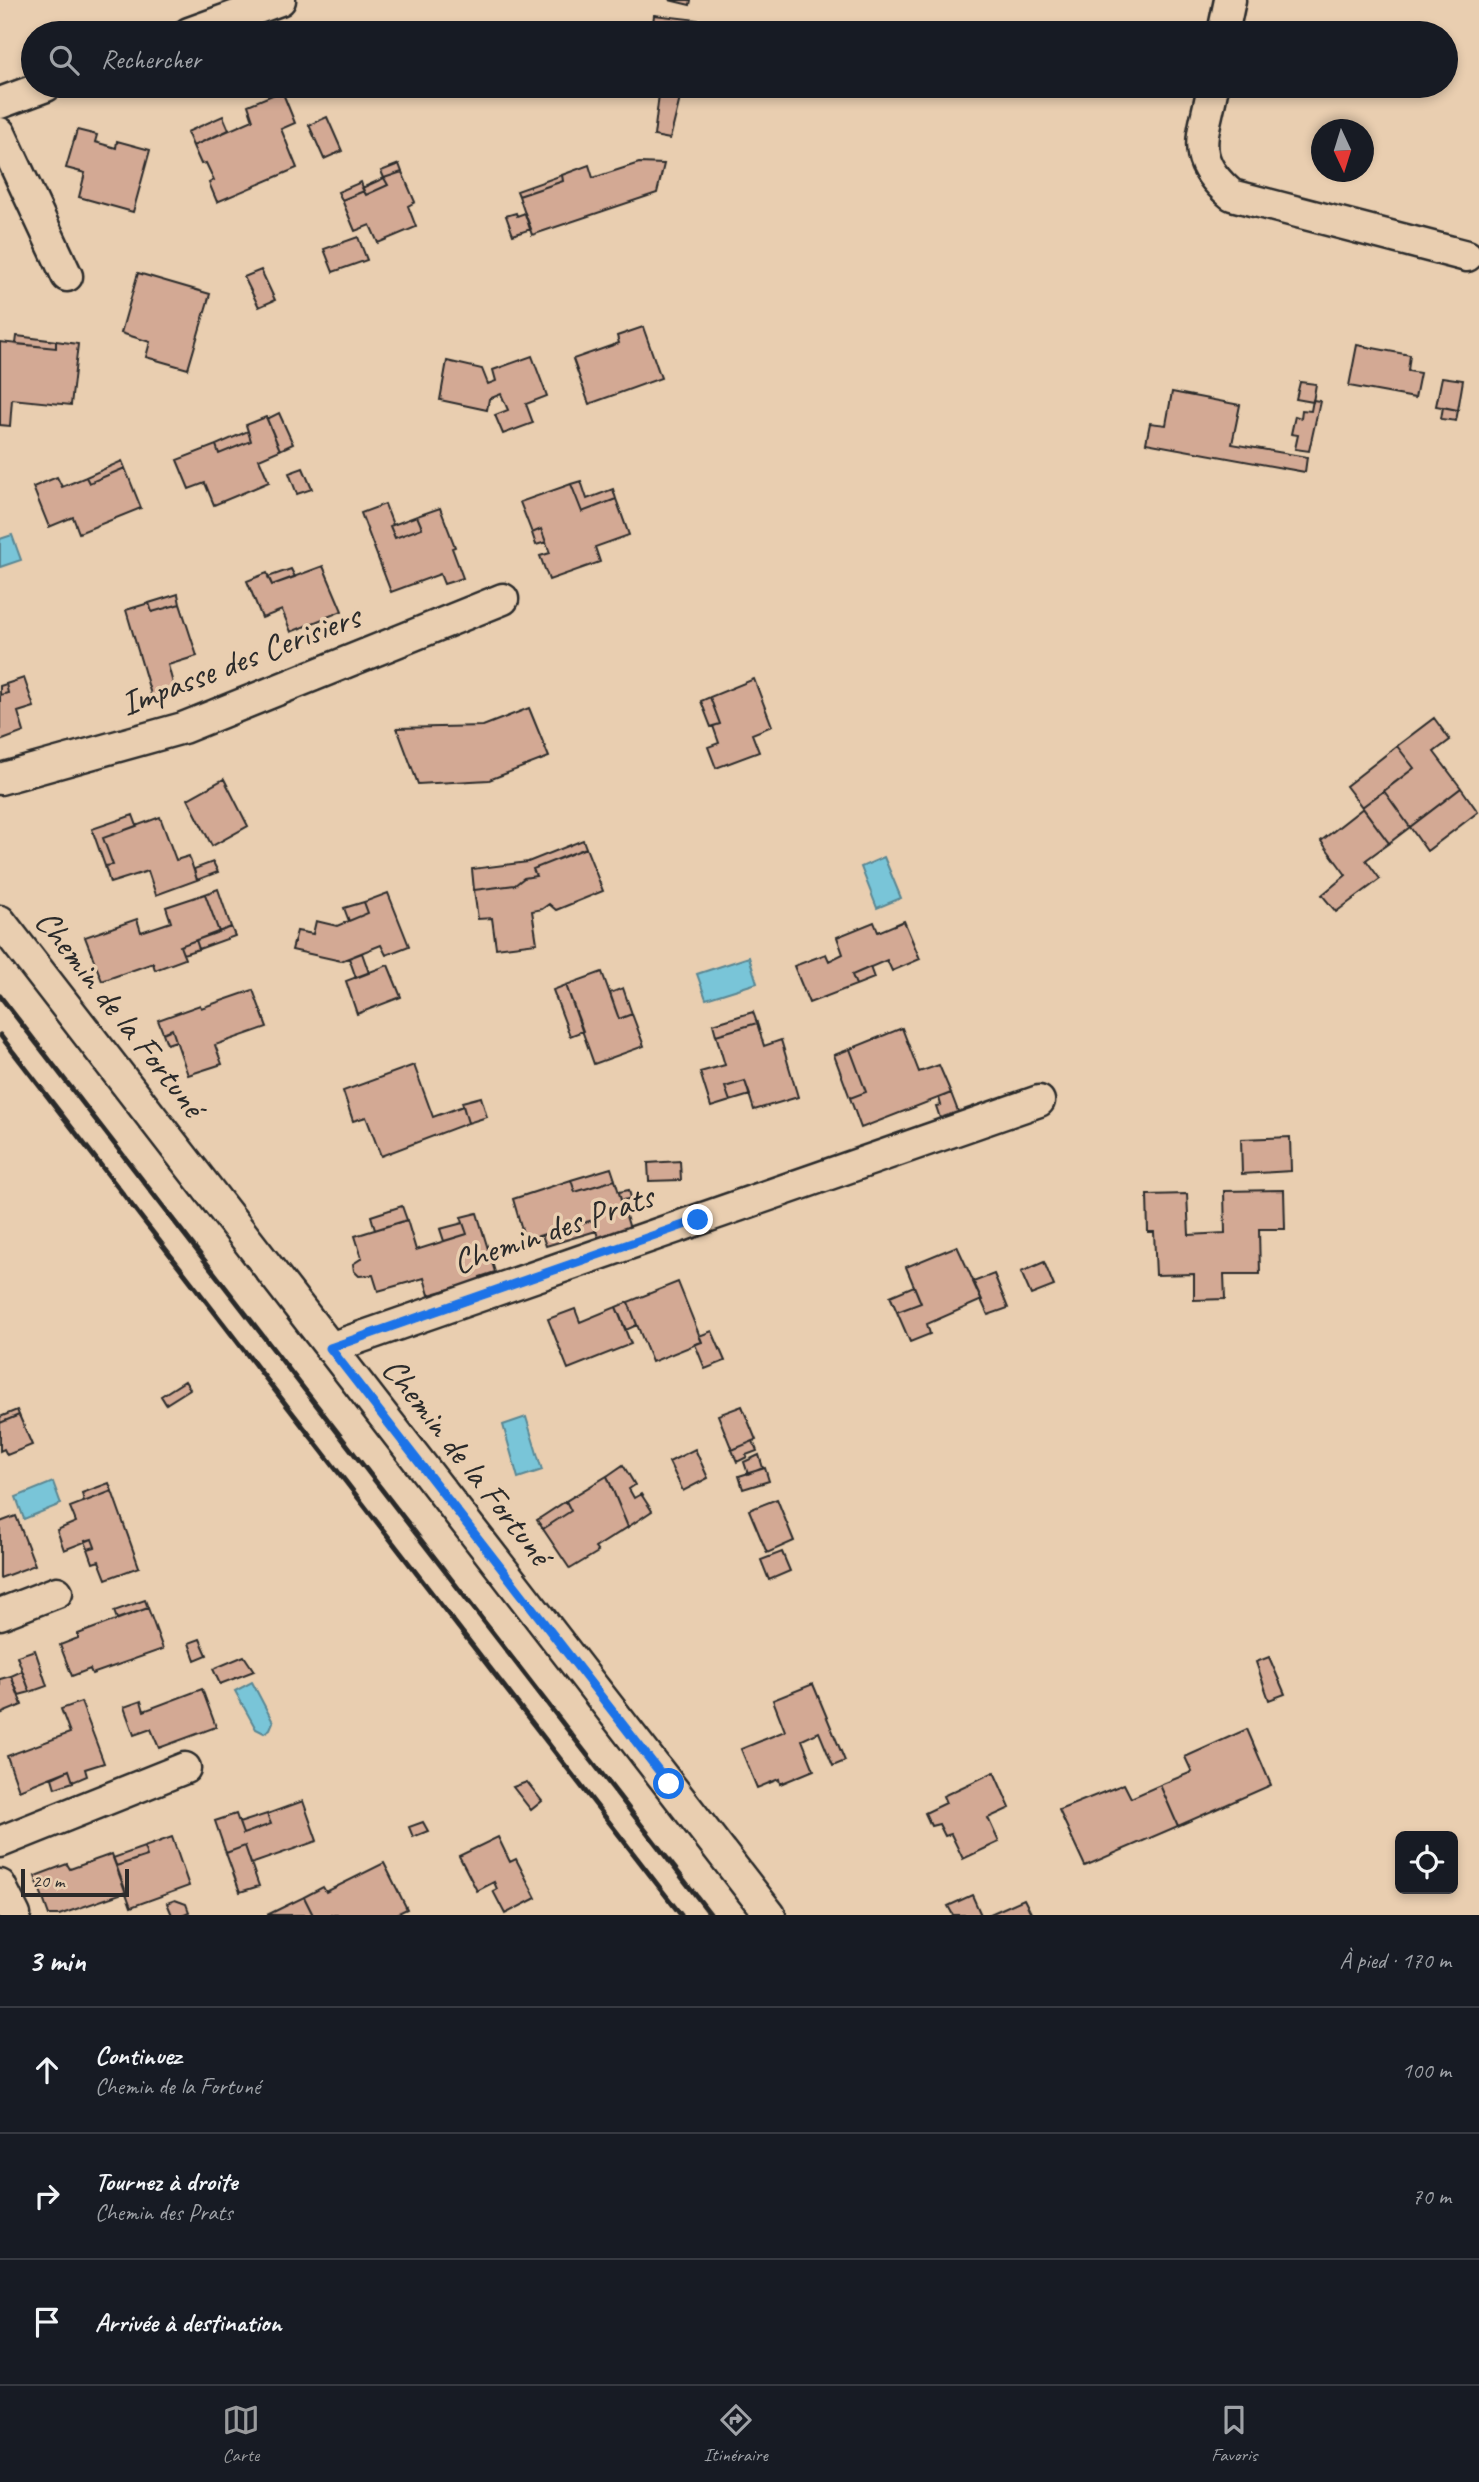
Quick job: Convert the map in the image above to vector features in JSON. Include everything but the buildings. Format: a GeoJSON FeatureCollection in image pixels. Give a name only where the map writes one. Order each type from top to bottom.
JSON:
{"type":"FeatureCollection","features":[{"type":"Feature","properties":{"kind":"street"},"geometry":{"type":"LineString","coordinates":[[223,21],[280,0]]}},
{"type":"Feature","properties":{"kind":"street"},"geometry":{"type":"LineString","coordinates":[[1226,21],[1230,0]]}},
{"type":"Feature","properties":{"kind":"street"},"geometry":{"type":"LineString","coordinates":[[0,103],[21,95]]}},
{"type":"Feature","properties":{"kind":"street"},"geometry":{"type":"LineString","coordinates":[[1211,98],[1201,149],[1204,164],[1215,181],[1231,195],[1466,256]]}},
{"type":"Feature","properties":{"kind":"street"},"geometry":{"type":"LineString","coordinates":[[0,133],[67,276]]}},
{"type":"Feature","properties":{"kind":"street","name":"Impasse des Cerisiers"},"geometry":{"type":"LineString","coordinates":[[0,779],[183,728],[503,599]]}},
{"type":"Feature","properties":{"kind":"street","name":"Chemin de la Fortuné"},"geometry":{"type":"LineString","coordinates":[[0,921],[770,1915]]}},
{"type":"Feature","properties":{"kind":"street","name":"Chemin des Prats"},"geometry":{"type":"LineString","coordinates":[[330,1348],[1039,1101]]}},
{"type":"Feature","properties":{"kind":"street"},"geometry":{"type":"LineString","coordinates":[[0,1614],[57,1592]]}},
{"type":"Feature","properties":{"kind":"street"},"geometry":{"type":"LineString","coordinates":[[0,1842],[185,1768]]}},
{"type":"Feature","properties":{"kind":"street"},"geometry":{"type":"LineString","coordinates":[[0,1885],[15,1915]]}},
{"type":"Feature","properties":{"kind":"water"},"geometry":{"type":"Polygon","coordinates":[[[12,535],[21,560],[0,567],[0,539],[12,535]]]}},
{"type":"Feature","properties":{"kind":"water"},"geometry":{"type":"Polygon","coordinates":[[[884,857],[901,898],[877,908],[861,867],[884,857]]]}},
{"type":"Feature","properties":{"kind":"water"},"geometry":{"type":"Polygon","coordinates":[[[749,957],[757,983],[706,999],[697,974],[749,957]]]}},
{"type":"Feature","properties":{"kind":"water"},"geometry":{"type":"Polygon","coordinates":[[[526,1417],[542,1470],[518,1478],[503,1425],[526,1417]]]}},
{"type":"Feature","properties":{"kind":"water"},"geometry":{"type":"Polygon","coordinates":[[[53,1482],[61,1504],[24,1519],[16,1497],[53,1482]]]}},
{"type":"Feature","properties":{"kind":"water"},"geometry":{"type":"Polygon","coordinates":[[[252,1682],[273,1722],[270,1729],[264,1733],[256,1729],[235,1691],[252,1682]]]}},
{"type":"Feature","properties":{"kind":"railway"},"geometry":{"type":"LineString","coordinates":[[0,996],[711,1915]]}},
{"type":"Feature","properties":{"kind":"railway"},"geometry":{"type":"LineString","coordinates":[[0,1035],[681,1915]]}},
{"type":"Feature","properties":{"kind":"route"},"geometry":{"type":"LineString","coordinates":[[669,1784],[330,1348],[698,1220]]}}]}
